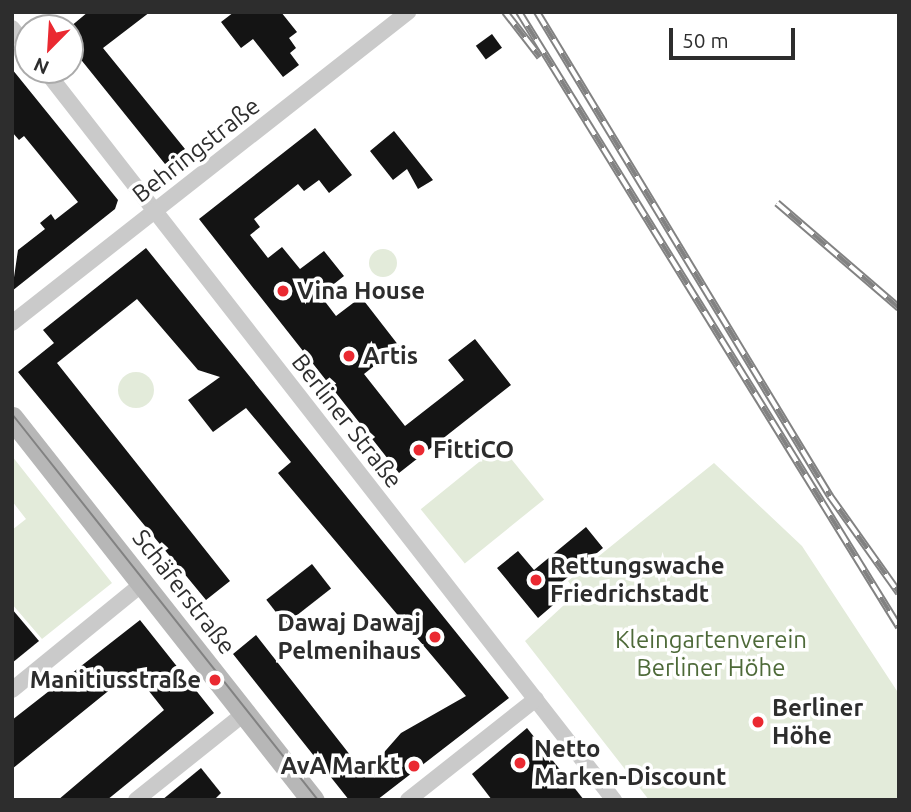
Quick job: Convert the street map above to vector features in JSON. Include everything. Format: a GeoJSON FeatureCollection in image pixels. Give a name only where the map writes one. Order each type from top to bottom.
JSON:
{"type":"FeatureCollection","features":[{"type":"Feature","properties":{"kind":"street","name":"Behringstraße"},"geometry":{"type":"LineString","coordinates":[[12,323],[408,12]]}},
{"type":"Feature","properties":{"kind":"street","name":"Berliner Straße"},"geometry":{"type":"LineString","coordinates":[[56,84],[614,800]]}},
{"type":"Feature","properties":{"kind":"street","name":"Schäferstraße"},"geometry":{"type":"LineString","coordinates":[[12,418],[313,800]]}},
{"type":"Feature","properties":{"kind":"street"},"geometry":{"type":"LineString","coordinates":[[12,690],[143,583]]}},
{"type":"Feature","properties":{"kind":"street"},"geometry":{"type":"LineString","coordinates":[[408,800],[536,699]]}},
{"type":"Feature","properties":{"kind":"street"},"geometry":{"type":"LineString","coordinates":[[136,800],[245,713]]}},
{"type":"Feature","properties":{"kind":"green space"},"geometry":{"type":"Polygon","coordinates":[[[383,249],[393,253],[397,263],[393,273],[383,277],[373,273],[369,263],[373,253],[383,249]]]}},
{"type":"Feature","properties":{"kind":"green space"},"geometry":{"type":"Polygon","coordinates":[[[136,372],[149,377],[154,390],[149,403],[136,408],[123,403],[118,390],[123,377],[136,372]]]}},
{"type":"Feature","properties":{"kind":"green space"},"geometry":{"type":"Polygon","coordinates":[[[500,445],[544,499],[465,564],[421,509],[500,445]]]}},
{"type":"Feature","properties":{"kind":"green space"},"geometry":{"type":"Polygon","coordinates":[[[12,456],[112,583],[42,639],[12,604],[12,530],[26,519],[12,501],[12,456]]]}},
{"type":"Feature","properties":{"kind":"green space","name":"Kleingartenverein Berliner Höhe"},"geometry":{"type":"Polygon","coordinates":[[[714,463],[802,546],[899,694],[899,800],[649,800],[525,641],[577,593],[568,581],[714,463]]]}},
{"type":"Feature","properties":{"kind":"building"},"geometry":{"type":"Polygon","coordinates":[[[88,12],[150,12],[103,48],[185,149],[165,164],[84,63],[84,15],[88,12]]]}},
{"type":"Feature","properties":{"kind":"building"},"geometry":{"type":"Polygon","coordinates":[[[234,12],[281,12],[297,32],[289,38],[296,48],[290,53],[299,65],[283,77],[253,39],[241,48],[221,22],[234,12]]]}},
{"type":"Feature","properties":{"kind":"building"},"geometry":{"type":"Polygon","coordinates":[[[492,34],[502,48],[486,60],[476,46],[492,34]]]}},
{"type":"Feature","properties":{"kind":"building"},"geometry":{"type":"Polygon","coordinates":[[[12,69],[14,84],[24,84],[118,200],[115,209],[12,291],[18,250],[45,229],[40,223],[51,214],[55,220],[78,202],[24,136],[19,140],[12,132],[12,69]]]}},
{"type":"Feature","properties":{"kind":"building"},"geometry":{"type":"Polygon","coordinates":[[[315,128],[352,175],[329,193],[319,180],[304,191],[298,184],[254,219],[260,227],[250,235],[268,258],[282,247],[300,269],[324,251],[344,276],[320,295],[336,316],[361,297],[399,346],[364,374],[405,426],[464,380],[448,360],[475,339],[511,385],[399,473],[199,219],[315,128]]]}},
{"type":"Feature","properties":{"kind":"building"},"geometry":{"type":"Polygon","coordinates":[[[394,131],[433,180],[418,189],[407,169],[393,180],[370,151],[394,131]]]}},
{"type":"Feature","properties":{"kind":"building"},"geometry":{"type":"Polygon","coordinates":[[[146,248],[509,698],[377,800],[349,800],[233,654],[256,635],[365,774],[401,733],[466,696],[278,473],[291,462],[246,408],[213,432],[188,400],[220,377],[198,370],[137,299],[57,363],[230,581],[206,600],[18,372],[54,343],[43,330],[146,248]]]}},
{"type":"Feature","properties":{"kind":"building","name":"Rettungswache Friedrichstadt"},"geometry":{"type":"Polygon","coordinates":[[[586,527],[603,548],[551,591],[559,600],[538,618],[497,568],[518,551],[534,570],[586,527]]]}},
{"type":"Feature","properties":{"kind":"building"},"geometry":{"type":"Polygon","coordinates":[[[312,564],[331,588],[285,624],[266,600],[312,564]]]}},
{"type":"Feature","properties":{"kind":"building"},"geometry":{"type":"Polygon","coordinates":[[[12,609],[39,641],[12,663],[12,609]]]}},
{"type":"Feature","properties":{"kind":"building"},"geometry":{"type":"Polygon","coordinates":[[[140,620],[214,713],[107,800],[58,800],[164,710],[133,671],[12,769],[12,720],[140,620]]]}},
{"type":"Feature","properties":{"kind":"building","name":"Netto Marken-Discount"},"geometry":{"type":"Polygon","coordinates":[[[527,728],[584,800],[492,800],[472,774],[527,728]]]}},
{"type":"Feature","properties":{"kind":"building"},"geometry":{"type":"Polygon","coordinates":[[[201,768],[221,793],[214,800],[162,800],[201,768]]]}},
{"type":"Feature","properties":{"kind":"tram line"},"geometry":{"type":"LineString","coordinates":[[12,414],[318,800]]}},
{"type":"Feature","properties":{"kind":"railway"},"geometry":{"type":"LineString","coordinates":[[505,12],[540,57]]}},
{"type":"Feature","properties":{"kind":"railway"},"geometry":{"type":"LineString","coordinates":[[519,12],[899,627]]}},
{"type":"Feature","properties":{"kind":"railway"},"geometry":{"type":"LineString","coordinates":[[537,12],[830,496],[899,593]]}},
{"type":"Feature","properties":{"kind":"railway"},"geometry":{"type":"LineString","coordinates":[[777,203],[899,308]]}},
{"type":"Feature","properties":{"kind":"place","name":"Vina House"},"geometry":{"type":"Point","coordinates":[283,291]}},
{"type":"Feature","properties":{"kind":"place","name":"Artis"},"geometry":{"type":"Point","coordinates":[349,356]}},
{"type":"Feature","properties":{"kind":"place","name":"FittiCO"},"geometry":{"type":"Point","coordinates":[419,450]}},
{"type":"Feature","properties":{"kind":"place","name":"Rettungswache Friedrichstadt"},"geometry":{"type":"Point","coordinates":[536,580]}},
{"type":"Feature","properties":{"kind":"place","name":"Dawaj Dawaj Pelmenihaus"},"geometry":{"type":"Point","coordinates":[435,637]}},
{"type":"Feature","properties":{"kind":"place","name":"Manitiusstraße"},"geometry":{"type":"Point","coordinates":[215,680]}},
{"type":"Feature","properties":{"kind":"place","name":"Berliner Höhe"},"geometry":{"type":"Point","coordinates":[758,722]}},
{"type":"Feature","properties":{"kind":"place","name":"Netto Marken-Discount"},"geometry":{"type":"Point","coordinates":[520,763]}},
{"type":"Feature","properties":{"kind":"place","name":"AvA Markt"},"geometry":{"type":"Point","coordinates":[414,766]}}]}
